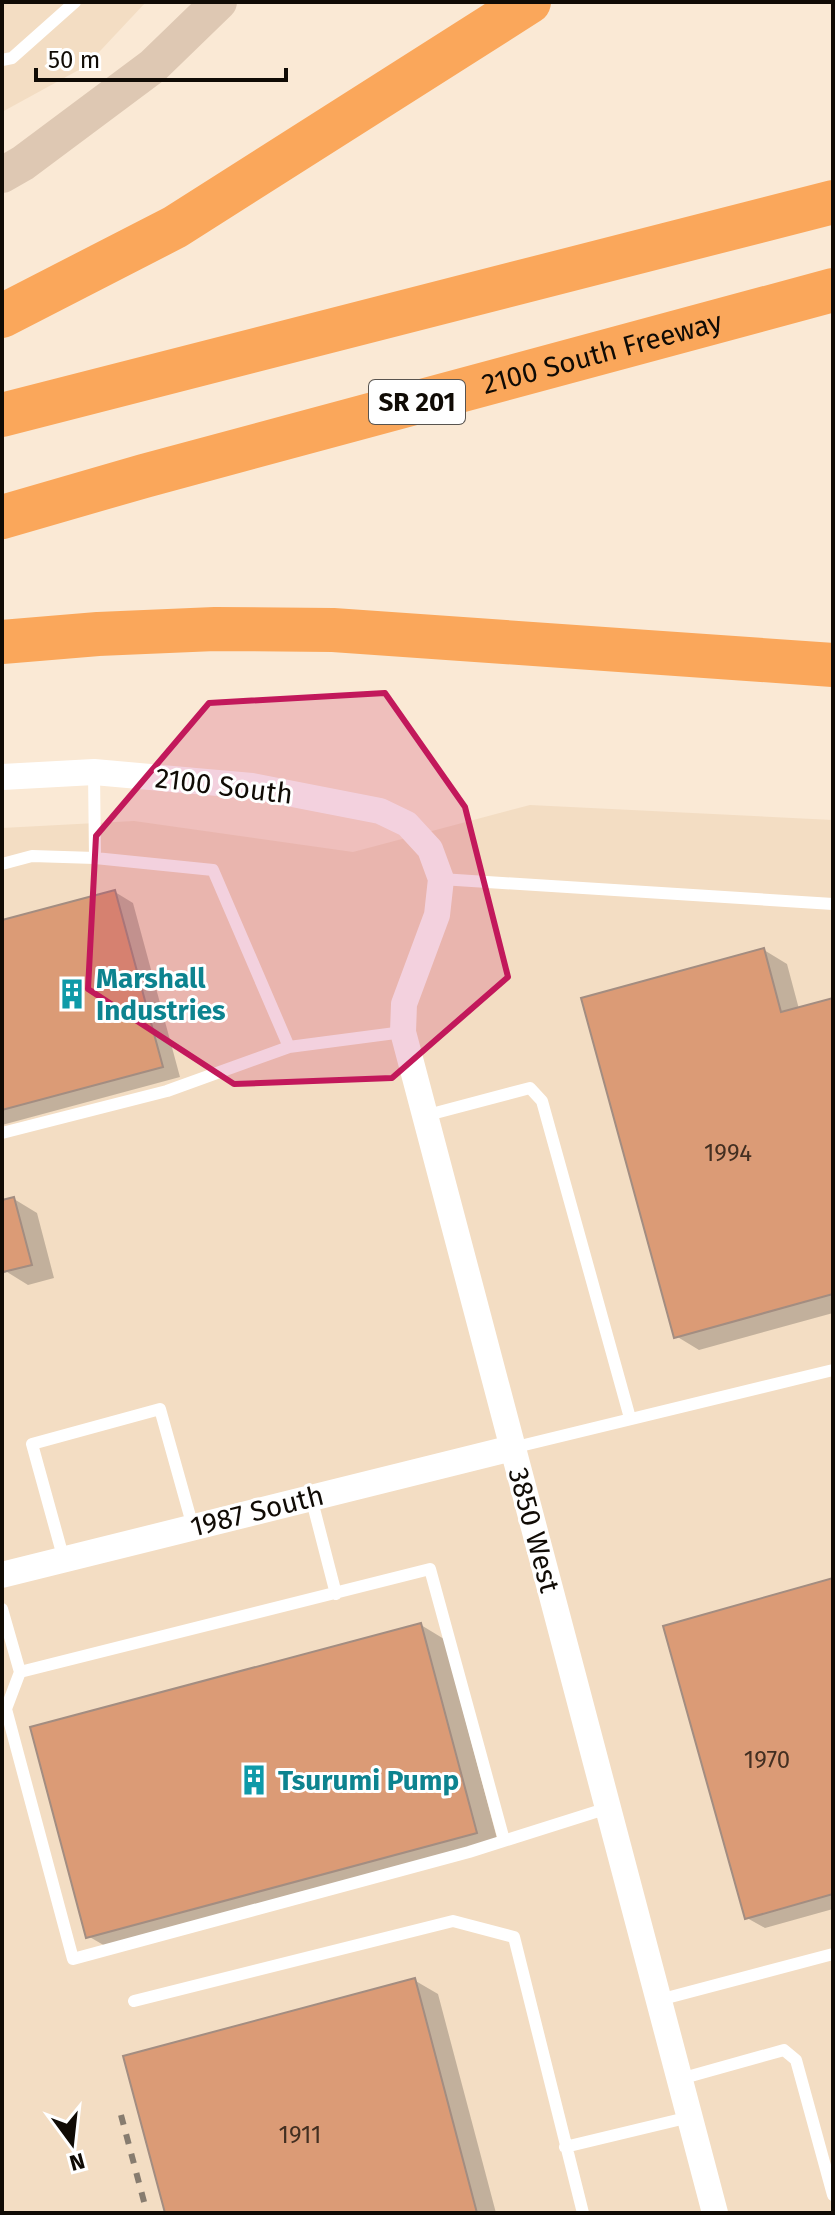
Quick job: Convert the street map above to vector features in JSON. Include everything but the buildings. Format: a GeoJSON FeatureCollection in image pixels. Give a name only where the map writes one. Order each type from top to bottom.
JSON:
{"type":"FeatureCollection","features":[{"type":"Feature","properties":{"kind":"highway"},"geometry":{"type":"LineString","coordinates":[[2,316],[175,227],[529,2]]}},
{"type":"Feature","properties":{"kind":"highway"},"geometry":{"type":"LineString","coordinates":[[2,415],[833,202]]}},
{"type":"Feature","properties":{"kind":"highway","name":"2100 South Freeway"},"geometry":{"type":"LineString","coordinates":[[2,517],[833,290]]}},
{"type":"Feature","properties":{"kind":"highway"},"geometry":{"type":"LineString","coordinates":[[2,642],[215,629],[333,630],[833,665]]}},
{"type":"Feature","properties":{"kind":"street"},"geometry":{"type":"LineString","coordinates":[[2,175],[23,163],[153,66],[219,2]]}},
{"type":"Feature","properties":{"kind":"street","name":"2100 South"},"geometry":{"type":"LineString","coordinates":[[2,777],[94,772],[252,786],[380,811],[407,824],[430,849]]}},
{"type":"Feature","properties":{"kind":"street","name":"3850 West"},"geometry":{"type":"LineString","coordinates":[[430,849],[441,879],[437,915],[404,1004],[403,1032],[715,2213]]}},
{"type":"Feature","properties":{"kind":"street","name":"1987 South"},"geometry":{"type":"LineString","coordinates":[[2,1575],[512,1448]]}},
{"type":"Feature","properties":{"kind":"lane"},"geometry":{"type":"LineString","coordinates":[[2,60],[12,58],[75,2]]}},
{"type":"Feature","properties":{"kind":"lane"},"geometry":{"type":"LineString","coordinates":[[94,772],[95,858]]}},
{"type":"Feature","properties":{"kind":"lane"},"geometry":{"type":"LineString","coordinates":[[2,864],[32,856],[95,858],[213,870],[289,1047]]}},
{"type":"Feature","properties":{"kind":"lane"},"geometry":{"type":"LineString","coordinates":[[441,879],[833,904]]}},
{"type":"Feature","properties":{"kind":"lane"},"geometry":{"type":"LineString","coordinates":[[2,1133],[167,1091],[289,1047],[403,1032]]}},
{"type":"Feature","properties":{"kind":"lane"},"geometry":{"type":"LineString","coordinates":[[423,1116],[530,1088],[542,1101],[630,1418]]}},
{"type":"Feature","properties":{"kind":"lane"},"geometry":{"type":"LineString","coordinates":[[512,1448],[833,1370]]}},
{"type":"Feature","properties":{"kind":"lane"},"geometry":{"type":"LineString","coordinates":[[64,1560],[32,1444],[160,1409],[193,1527]]}},
{"type":"Feature","properties":{"kind":"lane"},"geometry":{"type":"LineString","coordinates":[[311,1497],[336,1594]]}},
{"type":"Feature","properties":{"kind":"lane"},"geometry":{"type":"LineString","coordinates":[[20,1672],[430,1569],[504,1840]]}},
{"type":"Feature","properties":{"kind":"lane"},"geometry":{"type":"LineString","coordinates":[[2,1609],[20,1672],[6,1709],[73,1959],[454,1856],[608,1808]]}},
{"type":"Feature","properties":{"kind":"lane"},"geometry":{"type":"LineString","coordinates":[[134,2001],[453,1921],[514,1937],[583,2213]]}},
{"type":"Feature","properties":{"kind":"lane"},"geometry":{"type":"LineString","coordinates":[[659,2000],[833,1954]]}},
{"type":"Feature","properties":{"kind":"lane"},"geometry":{"type":"LineString","coordinates":[[680,2079],[784,2050],[796,2060],[833,2195]]}},
{"type":"Feature","properties":{"kind":"lane"},"geometry":{"type":"LineString","coordinates":[[565,2147],[690,2117]]}},
{"type":"Feature","properties":{"kind":"highlighted area"},"geometry":{"type":"Polygon","coordinates":[[[385,693],[465,807],[508,977],[392,1078],[234,1084],[88,989],[96,836],[209,703],[385,693]]]}},
{"type":"Feature","properties":{"kind":"shaded area"},"geometry":{"type":"Polygon","coordinates":[[[2,2],[146,2],[86,66],[2,112],[2,2]]]}},
{"type":"Feature","properties":{"kind":"shaded area"},"geometry":{"type":"Polygon","coordinates":[[[530,805],[833,820],[833,2213],[2,2213],[2,828],[134,821],[353,852],[530,805]]]}},
{"type":"Feature","properties":{"kind":"railway"},"geometry":{"type":"LineString","coordinates":[[121,2115],[147,2213]]}},
{"type":"Feature","properties":{"kind":"place","name":"Marshall Industries"},"geometry":{"type":"Point","coordinates":[72,994]}},
{"type":"Feature","properties":{"kind":"place","name":"Tsurumi Pump"},"geometry":{"type":"Point","coordinates":[254,1780]}}]}
